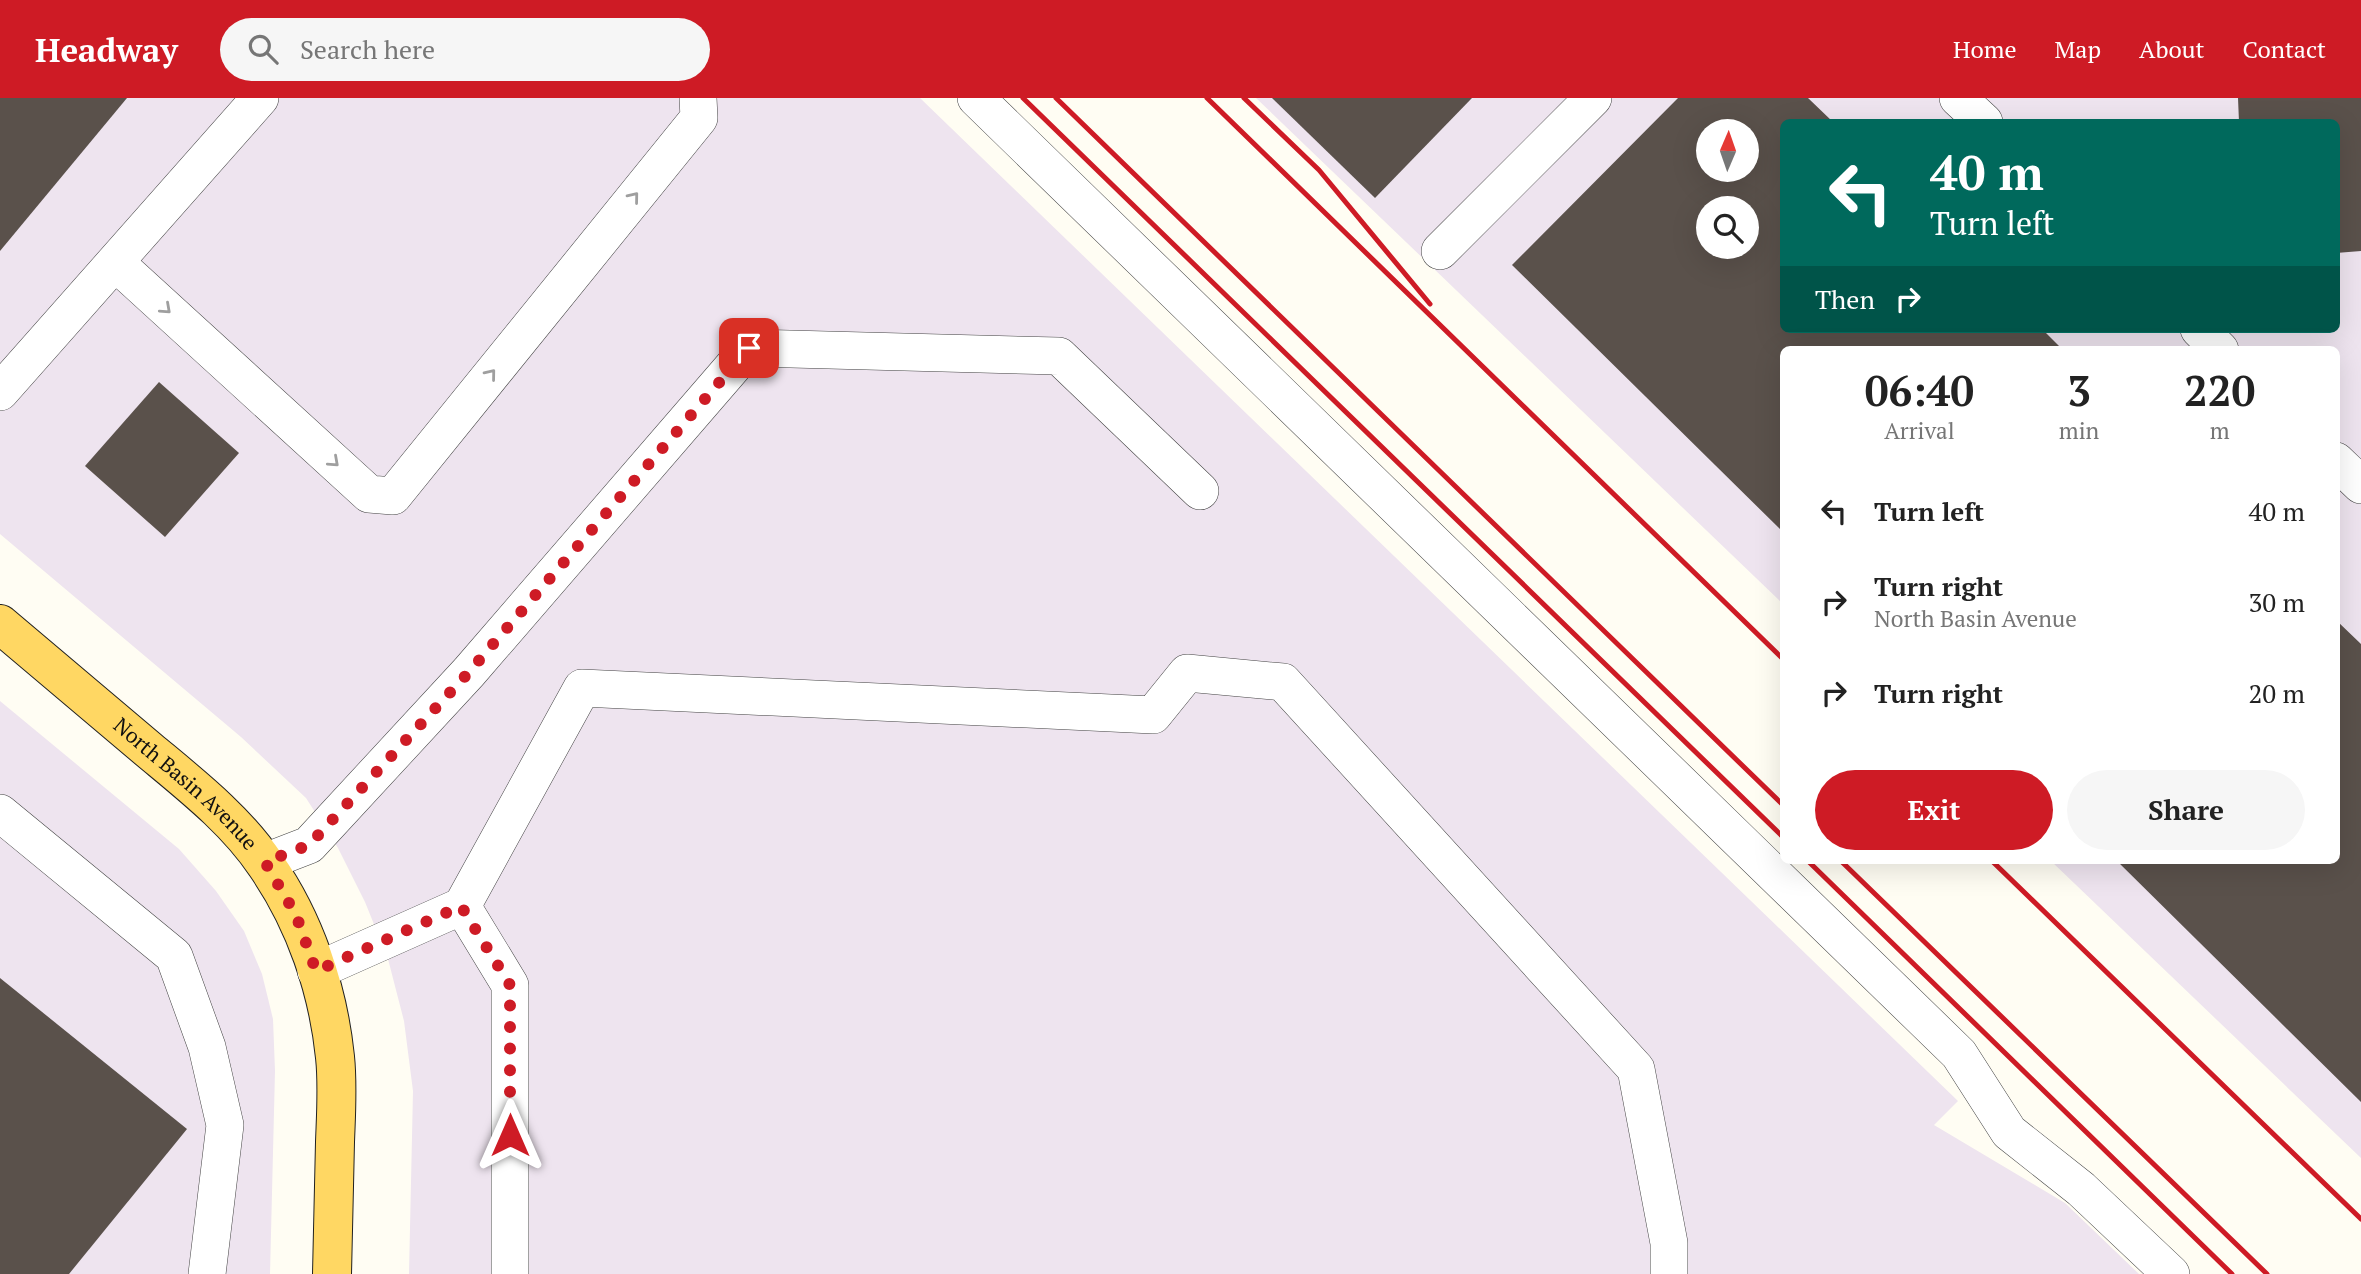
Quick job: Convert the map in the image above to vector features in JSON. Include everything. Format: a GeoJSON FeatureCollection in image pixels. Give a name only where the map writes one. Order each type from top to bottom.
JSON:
{"type":"FeatureCollection","features":[{"type":"Feature","properties":{"kind":"main road","name":"North Basin Avenue"},"geometry":{"type":"LineString","coordinates":[[0,624],[232,823],[265,862],[293,909],[304,932],[316,971],[330,1023],[335,1059],[332,1274]]}},
{"type":"Feature","properties":{"kind":"lane"},"geometry":{"type":"LineString","coordinates":[[0,392],[260,98]]}},
{"type":"Feature","properties":{"kind":"lane"},"geometry":{"type":"LineString","coordinates":[[116,263],[369,494],[393,496],[699,118],[698,98]]}},
{"type":"Feature","properties":{"kind":"lane"},"geometry":{"type":"LineString","coordinates":[[976,98],[1959,1054],[2009,1132],[2081,1189],[2171,1274]]}},
{"type":"Feature","properties":{"kind":"lane"},"geometry":{"type":"LineString","coordinates":[[1440,251],[1593,98]]}},
{"type":"Feature","properties":{"kind":"lane"},"geometry":{"type":"LineString","coordinates":[[1958,98],[1981,119]]}},
{"type":"Feature","properties":{"kind":"lane"},"geometry":{"type":"LineString","coordinates":[[2203,333],[2216,346]]}},
{"type":"Feature","properties":{"kind":"lane"},"geometry":{"type":"LineString","coordinates":[[265,862],[309,845],[469,672],[749,348],[1059,356],[1200,491]]}},
{"type":"Feature","properties":{"kind":"lane"},"geometry":{"type":"LineString","coordinates":[[2340,465],[2361,485]]}},
{"type":"Feature","properties":{"kind":"lane"},"geometry":{"type":"LineString","coordinates":[[316,971],[461,906],[582,688],[1153,715],[1188,673],[1283,682],[1636,1069],[1669,1243],[1669,1274]]}},
{"type":"Feature","properties":{"kind":"lane"},"geometry":{"type":"LineString","coordinates":[[0,813],[174,956],[207,1047],[225,1125],[207,1274]]}},
{"type":"Feature","properties":{"kind":"lane"},"geometry":{"type":"LineString","coordinates":[[461,906],[510,985],[510,1274]]}},
{"type":"Feature","properties":{"kind":"shaded area"},"geometry":{"type":"Polygon","coordinates":[[[0,98],[920,98],[1958,1101],[1934,1125],[2065,1203],[2139,1274],[409,1274],[413,1091],[404,1021],[388,959],[365,902],[338,848],[306,798],[241,737],[0,534],[0,98]]]}},
{"type":"Feature","properties":{"kind":"shaded area"},"geometry":{"type":"Polygon","coordinates":[[[1256,98],[2361,98],[2361,1158],[2054,864],[2340,864],[2340,346],[1780,346],[1780,601],[1256,98]]]}},
{"type":"Feature","properties":{"kind":"shaded area"},"geometry":{"type":"Polygon","coordinates":[[[0,701],[179,849],[216,891],[244,931],[262,974],[273,1019],[275,1071],[270,1274],[0,1274],[0,701]]]}},
{"type":"Feature","properties":{"kind":"building"},"geometry":{"type":"Polygon","coordinates":[[[0,98],[127,98],[0,251],[0,98]]]}},
{"type":"Feature","properties":{"kind":"building"},"geometry":{"type":"Polygon","coordinates":[[[1272,98],[1472,98],[1375,198],[1272,98]]]}},
{"type":"Feature","properties":{"kind":"building"},"geometry":{"type":"Polygon","coordinates":[[[1678,98],[1808,98],[1830,119],[1780,119],[1780,333],[2046,333],[2059,346],[1780,346],[1780,529],[1512,265],[1678,98]]]}},
{"type":"Feature","properties":{"kind":"building"},"geometry":{"type":"Polygon","coordinates":[[[2238,98],[2361,98],[2361,251],[2340,253],[2340,119],[2239,119],[2238,98]]]}},
{"type":"Feature","properties":{"kind":"building"},"geometry":{"type":"Polygon","coordinates":[[[159,382],[239,453],[165,537],[85,466],[159,382]]]}},
{"type":"Feature","properties":{"kind":"building"},"geometry":{"type":"Polygon","coordinates":[[[2340,624],[2361,644],[2361,1102],[2120,864],[2340,864],[2340,624]]]}},
{"type":"Feature","properties":{"kind":"building"},"geometry":{"type":"Polygon","coordinates":[[[0,978],[187,1129],[69,1274],[0,1274],[0,978]]]}},
{"type":"Feature","properties":{"kind":"railway"},"geometry":{"type":"LineString","coordinates":[[1023,98],[1780,834]]}},
{"type":"Feature","properties":{"kind":"railway"},"geometry":{"type":"LineString","coordinates":[[1056,98],[1780,802]]}},
{"type":"Feature","properties":{"kind":"railway"},"geometry":{"type":"LineString","coordinates":[[1207,98],[1780,656]]}},
{"type":"Feature","properties":{"kind":"railway"},"geometry":{"type":"LineString","coordinates":[[1244,98],[1319,170],[1430,304]]}},
{"type":"Feature","properties":{"kind":"railway"},"geometry":{"type":"LineString","coordinates":[[1811,864],[2232,1274]]}},
{"type":"Feature","properties":{"kind":"railway"},"geometry":{"type":"LineString","coordinates":[[1844,864],[2267,1274]]}},
{"type":"Feature","properties":{"kind":"railway"},"geometry":{"type":"LineString","coordinates":[[1995,864],[2361,1219]]}},
{"type":"Feature","properties":{"kind":"route"},"geometry":{"type":"LineString","coordinates":[[510,1135],[510,985],[461,906],[316,971],[304,932],[287,897],[265,862],[309,845],[469,672],[749,348]]}}]}
